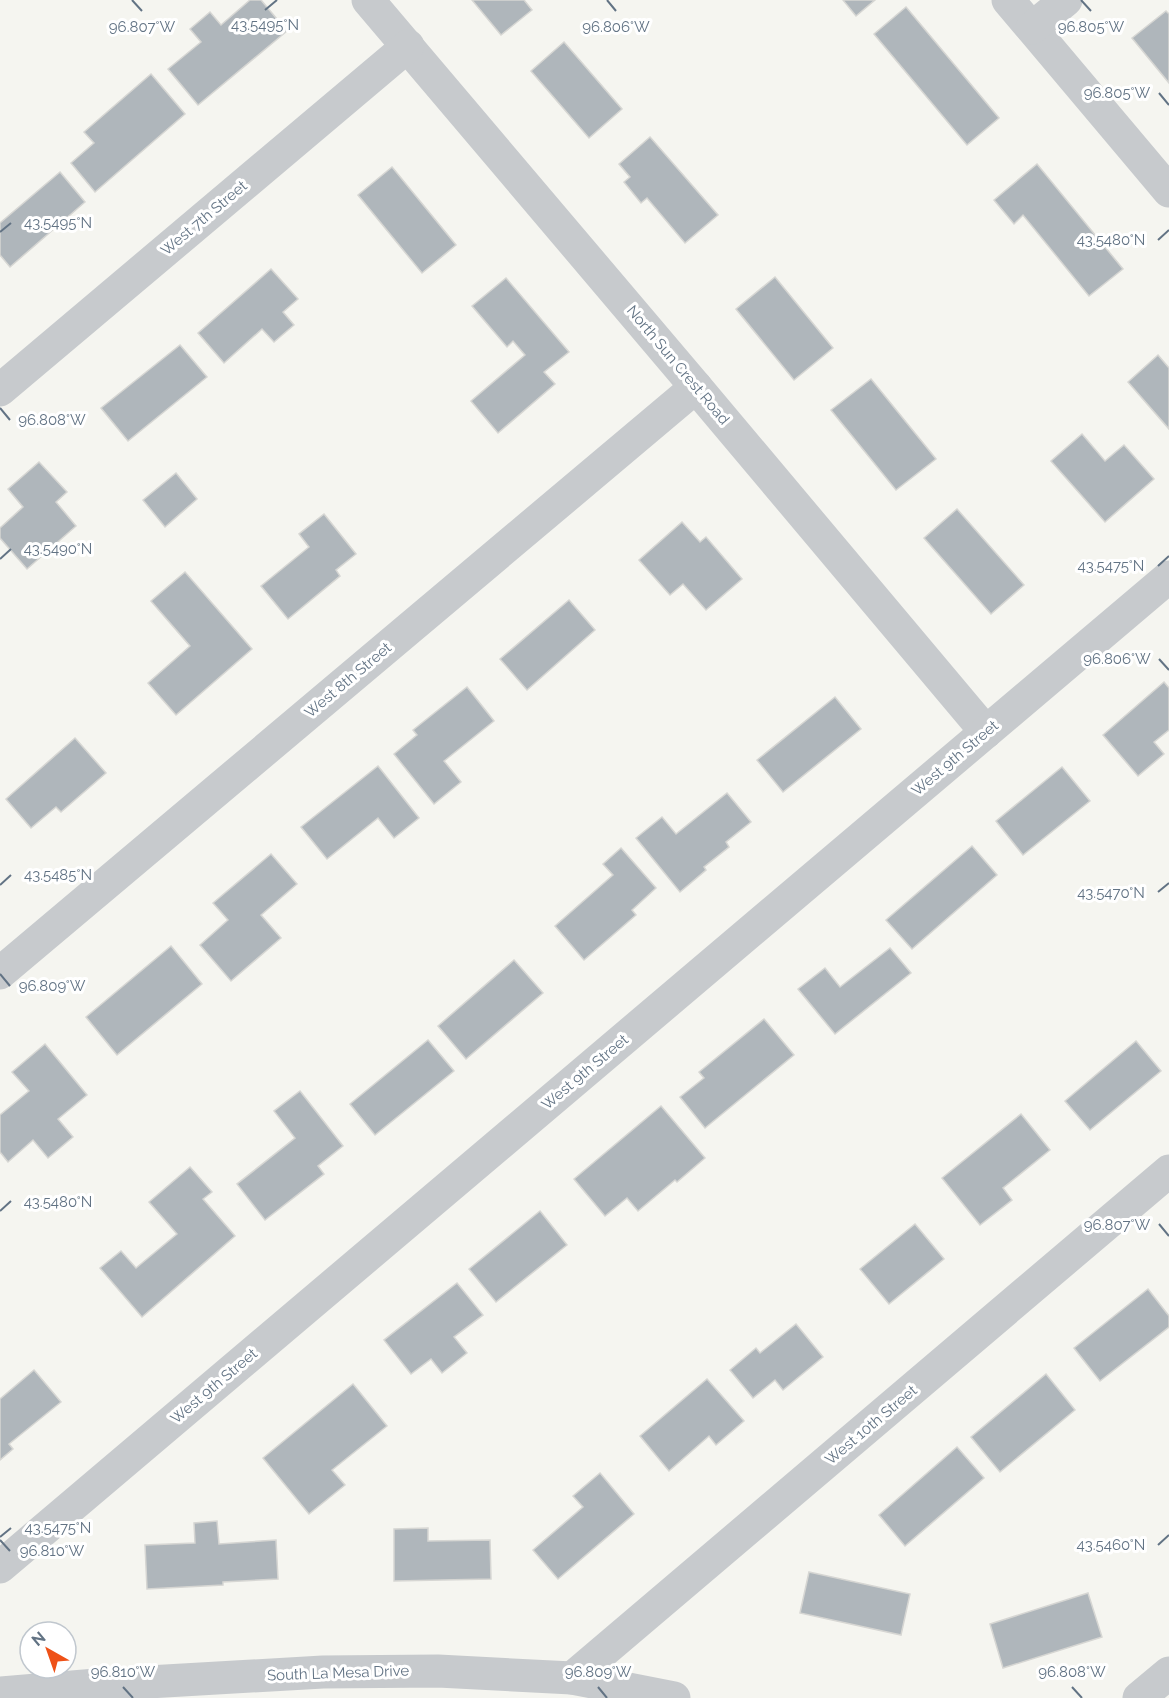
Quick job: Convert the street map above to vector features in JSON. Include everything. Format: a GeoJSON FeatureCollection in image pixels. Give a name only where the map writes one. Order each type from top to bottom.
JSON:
{"type":"FeatureCollection","features":[{"type":"Feature","properties":{"kind":"street","name":"North Sun Crest Road"},"geometry":{"type":"LineString","coordinates":[[368,0],[986,732]]}},
{"type":"Feature","properties":{"kind":"street"},"geometry":{"type":"LineString","coordinates":[[1008,0],[1169,191]]}},
{"type":"Feature","properties":{"kind":"street"},"geometry":{"type":"LineString","coordinates":[[1032,28],[1066,0]]}},
{"type":"Feature","properties":{"kind":"street","name":"West 7th Street"},"geometry":{"type":"LineString","coordinates":[[0,390],[408,46]]}},
{"type":"Feature","properties":{"kind":"street","name":"West 8th Street"},"geometry":{"type":"LineString","coordinates":[[0,973],[696,387]]}},
{"type":"Feature","properties":{"kind":"street","name":"West 9th Street"},"geometry":{"type":"LineString","coordinates":[[0,1567],[1169,577]]}},
{"type":"Feature","properties":{"kind":"street","name":"West 10th Street"},"geometry":{"type":"LineString","coordinates":[[572,1678],[1169,1171]]}},
{"type":"Feature","properties":{"kind":"street","name":"South La Mesa Drive"},"geometry":{"type":"LineString","coordinates":[[0,1693],[323,1672],[438,1671],[572,1678],[674,1698]]}},
{"type":"Feature","properties":{"kind":"street"},"geometry":{"type":"LineString","coordinates":[[1139,1698],[1169,1673]]}},
{"type":"Feature","properties":{"kind":"building"},"geometry":{"type":"Polygon","coordinates":[[[250,0],[261,0],[287,31],[198,105],[168,69],[201,42],[190,29],[210,12],[221,25],[250,0]]]}},
{"type":"Feature","properties":{"kind":"building"},"geometry":{"type":"Polygon","coordinates":[[[472,0],[524,0],[532,10],[501,35],[472,0]]]}},
{"type":"Feature","properties":{"kind":"building"},"geometry":{"type":"Polygon","coordinates":[[[843,0],[875,0],[856,16],[843,0]]]}},
{"type":"Feature","properties":{"kind":"building"},"geometry":{"type":"Polygon","coordinates":[[[906,7],[999,118],[967,145],[874,34],[906,7]]]}},
{"type":"Feature","properties":{"kind":"building"},"geometry":{"type":"Polygon","coordinates":[[[1166,11],[1169,14],[1169,83],[1132,38],[1166,11]]]}},
{"type":"Feature","properties":{"kind":"building"},"geometry":{"type":"Polygon","coordinates":[[[564,42],[622,109],[589,138],[531,71],[564,42]]]}},
{"type":"Feature","properties":{"kind":"building"},"geometry":{"type":"Polygon","coordinates":[[[151,74],[185,114],[95,192],[71,163],[94,143],[84,132],[151,74]]]}},
{"type":"Feature","properties":{"kind":"building"},"geometry":{"type":"Polygon","coordinates":[[[650,137],[718,215],[685,243],[647,198],[641,203],[624,182],[630,177],[619,164],[650,137]]]}},
{"type":"Feature","properties":{"kind":"building"},"geometry":{"type":"Polygon","coordinates":[[[1037,164],[1123,269],[1089,296],[1023,215],[1014,224],[994,200],[1037,164]]]}},
{"type":"Feature","properties":{"kind":"building"},"geometry":{"type":"Polygon","coordinates":[[[392,167],[456,245],[422,273],[358,195],[392,167]]]}},
{"type":"Feature","properties":{"kind":"building"},"geometry":{"type":"Polygon","coordinates":[[[60,172],[85,202],[10,267],[0,255],[0,223],[60,172]]]}},
{"type":"Feature","properties":{"kind":"building"},"geometry":{"type":"Polygon","coordinates":[[[271,269],[298,299],[283,312],[294,325],[274,342],[262,329],[224,363],[198,333],[271,269]]]}},
{"type":"Feature","properties":{"kind":"building"},"geometry":{"type":"Polygon","coordinates":[[[775,277],[833,348],[794,380],[736,309],[775,277]]]}},
{"type":"Feature","properties":{"kind":"building"},"geometry":{"type":"Polygon","coordinates":[[[506,278],[569,352],[544,372],[555,384],[498,433],[471,401],[525,355],[513,341],[507,347],[472,306],[506,278]]]}},
{"type":"Feature","properties":{"kind":"building"},"geometry":{"type":"Polygon","coordinates":[[[180,345],[207,377],[128,441],[101,408],[180,345]]]}},
{"type":"Feature","properties":{"kind":"building"},"geometry":{"type":"Polygon","coordinates":[[[1158,355],[1169,368],[1169,429],[1128,382],[1158,355]]]}},
{"type":"Feature","properties":{"kind":"building"},"geometry":{"type":"Polygon","coordinates":[[[871,379],[936,459],[896,490],[831,410],[871,379]]]}},
{"type":"Feature","properties":{"kind":"building"},"geometry":{"type":"Polygon","coordinates":[[[1082,434],[1105,461],[1124,445],[1154,479],[1105,522],[1051,461],[1082,434]]]}},
{"type":"Feature","properties":{"kind":"building"},"geometry":{"type":"Polygon","coordinates":[[[39,462],[67,492],[56,502],[76,526],[27,569],[0,538],[0,528],[23,507],[8,489],[39,462]]]}},
{"type":"Feature","properties":{"kind":"building"},"geometry":{"type":"Polygon","coordinates":[[[176,473],[197,499],[165,527],[143,500],[176,473]]]}},
{"type":"Feature","properties":{"kind":"building"},"geometry":{"type":"Polygon","coordinates":[[[957,509],[1024,585],[991,614],[924,538],[957,509]]]}},
{"type":"Feature","properties":{"kind":"building"},"geometry":{"type":"Polygon","coordinates":[[[324,514],[356,554],[336,570],[340,576],[288,619],[261,586],[309,547],[299,534],[324,514]]]}},
{"type":"Feature","properties":{"kind":"building"},"geometry":{"type":"Polygon","coordinates":[[[682,522],[700,542],[706,537],[742,579],[706,610],[683,584],[670,595],[639,560],[682,522]]]}},
{"type":"Feature","properties":{"kind":"building"},"geometry":{"type":"Polygon","coordinates":[[[185,572],[252,649],[176,715],[148,683],[190,646],[151,601],[185,572]]]}},
{"type":"Feature","properties":{"kind":"building"},"geometry":{"type":"Polygon","coordinates":[[[569,600],[595,630],[527,690],[500,659],[569,600]]]}},
{"type":"Feature","properties":{"kind":"building"},"geometry":{"type":"Polygon","coordinates":[[[1164,682],[1169,688],[1169,730],[1154,742],[1164,754],[1138,776],[1103,735],[1164,682]]]}},
{"type":"Feature","properties":{"kind":"building"},"geometry":{"type":"Polygon","coordinates":[[[467,687],[494,721],[444,761],[461,782],[434,804],[394,754],[417,735],[413,730],[467,687]]]}},
{"type":"Feature","properties":{"kind":"building"},"geometry":{"type":"Polygon","coordinates":[[[835,697],[861,729],[783,792],[757,760],[835,697]]]}},
{"type":"Feature","properties":{"kind":"building"},"geometry":{"type":"Polygon","coordinates":[[[75,738],[106,773],[61,812],[56,807],[31,828],[6,799],[75,738]]]}},
{"type":"Feature","properties":{"kind":"building"},"geometry":{"type":"Polygon","coordinates":[[[378,766],[419,818],[394,838],[378,818],[327,859],[301,827],[378,766]]]}},
{"type":"Feature","properties":{"kind":"building"},"geometry":{"type":"Polygon","coordinates":[[[1062,767],[1090,801],[1023,855],[996,821],[1062,767]]]}},
{"type":"Feature","properties":{"kind":"building"},"geometry":{"type":"Polygon","coordinates":[[[727,793],[751,822],[726,842],[729,847],[704,867],[706,870],[680,892],[636,838],[662,817],[676,834],[727,793]]]}},
{"type":"Feature","properties":{"kind":"building"},"geometry":{"type":"Polygon","coordinates":[[[972,846],[997,875],[912,949],[886,920],[972,846]]]}},
{"type":"Feature","properties":{"kind":"building"},"geometry":{"type":"Polygon","coordinates":[[[621,848],[656,888],[632,910],[636,915],[584,960],[555,926],[613,875],[603,864],[621,848]]]}},
{"type":"Feature","properties":{"kind":"building"},"geometry":{"type":"Polygon","coordinates":[[[271,854],[297,884],[261,915],[281,938],[231,981],[200,945],[228,920],[213,903],[271,854]]]}},
{"type":"Feature","properties":{"kind":"building"},"geometry":{"type":"Polygon","coordinates":[[[171,946],[202,984],[117,1055],[86,1017],[171,946]]]}},
{"type":"Feature","properties":{"kind":"building"},"geometry":{"type":"Polygon","coordinates":[[[890,948],[911,973],[835,1034],[798,989],[825,968],[840,987],[890,948]]]}},
{"type":"Feature","properties":{"kind":"building"},"geometry":{"type":"Polygon","coordinates":[[[514,960],[543,993],[466,1059],[438,1026],[514,960]]]}},
{"type":"Feature","properties":{"kind":"building"},"geometry":{"type":"Polygon","coordinates":[[[764,1019],[794,1055],[705,1128],[680,1097],[704,1078],[699,1072],[764,1019]]]}},
{"type":"Feature","properties":{"kind":"building"},"geometry":{"type":"Polygon","coordinates":[[[428,1040],[454,1071],[375,1135],[350,1104],[428,1040]]]}},
{"type":"Feature","properties":{"kind":"building"},"geometry":{"type":"Polygon","coordinates":[[[1136,1041],[1161,1071],[1090,1130],[1065,1101],[1136,1041]]]}},
{"type":"Feature","properties":{"kind":"building"},"geometry":{"type":"Polygon","coordinates":[[[45,1044],[87,1095],[58,1119],[73,1137],[48,1158],[33,1140],[8,1162],[0,1152],[0,1115],[29,1091],[12,1072],[45,1044]]]}},
{"type":"Feature","properties":{"kind":"building"},"geometry":{"type":"Polygon","coordinates":[[[300,1091],[343,1146],[318,1166],[324,1174],[265,1220],[237,1184],[295,1138],[274,1111],[300,1091]]]}},
{"type":"Feature","properties":{"kind":"building"},"geometry":{"type":"Polygon","coordinates":[[[661,1106],[705,1158],[638,1211],[627,1198],[605,1216],[574,1179],[661,1106]]]}},
{"type":"Feature","properties":{"kind":"building"},"geometry":{"type":"Polygon","coordinates":[[[1021,1114],[1050,1150],[1003,1188],[1012,1200],[980,1225],[942,1178],[1021,1114]]]}},
{"type":"Feature","properties":{"kind":"building"},"geometry":{"type":"Polygon","coordinates":[[[190,1167],[212,1192],[203,1199],[235,1236],[142,1317],[100,1268],[121,1251],[136,1268],[177,1234],[149,1202],[190,1167]]]}},
{"type":"Feature","properties":{"kind":"building"},"geometry":{"type":"Polygon","coordinates":[[[540,1211],[567,1245],[496,1302],[469,1269],[540,1211]]]}},
{"type":"Feature","properties":{"kind":"building"},"geometry":{"type":"Polygon","coordinates":[[[915,1224],[944,1259],[889,1304],[860,1269],[915,1224]]]}},
{"type":"Feature","properties":{"kind":"building"},"geometry":{"type":"Polygon","coordinates":[[[457,1283],[483,1315],[454,1337],[467,1353],[442,1373],[431,1359],[411,1374],[384,1340],[457,1283]]]}},
{"type":"Feature","properties":{"kind":"building"},"geometry":{"type":"Polygon","coordinates":[[[1148,1289],[1169,1316],[1169,1327],[1100,1381],[1074,1348],[1148,1289]]]}},
{"type":"Feature","properties":{"kind":"building"},"geometry":{"type":"Polygon","coordinates":[[[796,1324],[823,1357],[783,1390],[775,1380],[753,1398],[730,1370],[756,1348],[760,1353],[796,1324]]]}},
{"type":"Feature","properties":{"kind":"building"},"geometry":{"type":"Polygon","coordinates":[[[34,1370],[61,1402],[9,1444],[13,1449],[0,1460],[0,1399],[34,1370]]]}},
{"type":"Feature","properties":{"kind":"building"},"geometry":{"type":"Polygon","coordinates":[[[1046,1374],[1075,1410],[1000,1472],[971,1437],[1046,1374]]]}},
{"type":"Feature","properties":{"kind":"building"},"geometry":{"type":"Polygon","coordinates":[[[707,1379],[744,1421],[716,1445],[709,1436],[669,1471],[640,1436],[707,1379]]]}},
{"type":"Feature","properties":{"kind":"building"},"geometry":{"type":"Polygon","coordinates":[[[353,1384],[387,1426],[332,1470],[345,1485],[309,1514],[263,1458],[353,1384]]]}},
{"type":"Feature","properties":{"kind":"building"},"geometry":{"type":"Polygon","coordinates":[[[957,1447],[984,1478],[905,1546],[879,1515],[957,1447]]]}},
{"type":"Feature","properties":{"kind":"building"},"geometry":{"type":"Polygon","coordinates":[[[600,1473],[634,1514],[558,1579],[533,1550],[583,1507],[573,1496],[600,1473]]]}},
{"type":"Feature","properties":{"kind":"building"},"geometry":{"type":"Polygon","coordinates":[[[217,1521],[219,1544],[276,1540],[278,1579],[147,1589],[145,1545],[195,1543],[194,1523],[217,1521]]]}},
{"type":"Feature","properties":{"kind":"building"},"geometry":{"type":"Polygon","coordinates":[[[428,1528],[428,1541],[490,1540],[491,1579],[394,1581],[394,1529],[428,1528]]]}},
{"type":"Feature","properties":{"kind":"building"},"geometry":{"type":"Polygon","coordinates":[[[809,1572],[910,1594],[901,1635],[800,1613],[809,1572]]]}},
{"type":"Feature","properties":{"kind":"building"},"geometry":{"type":"Polygon","coordinates":[[[1088,1593],[1102,1637],[1003,1668],[990,1624],[1088,1593]]]}}]}
